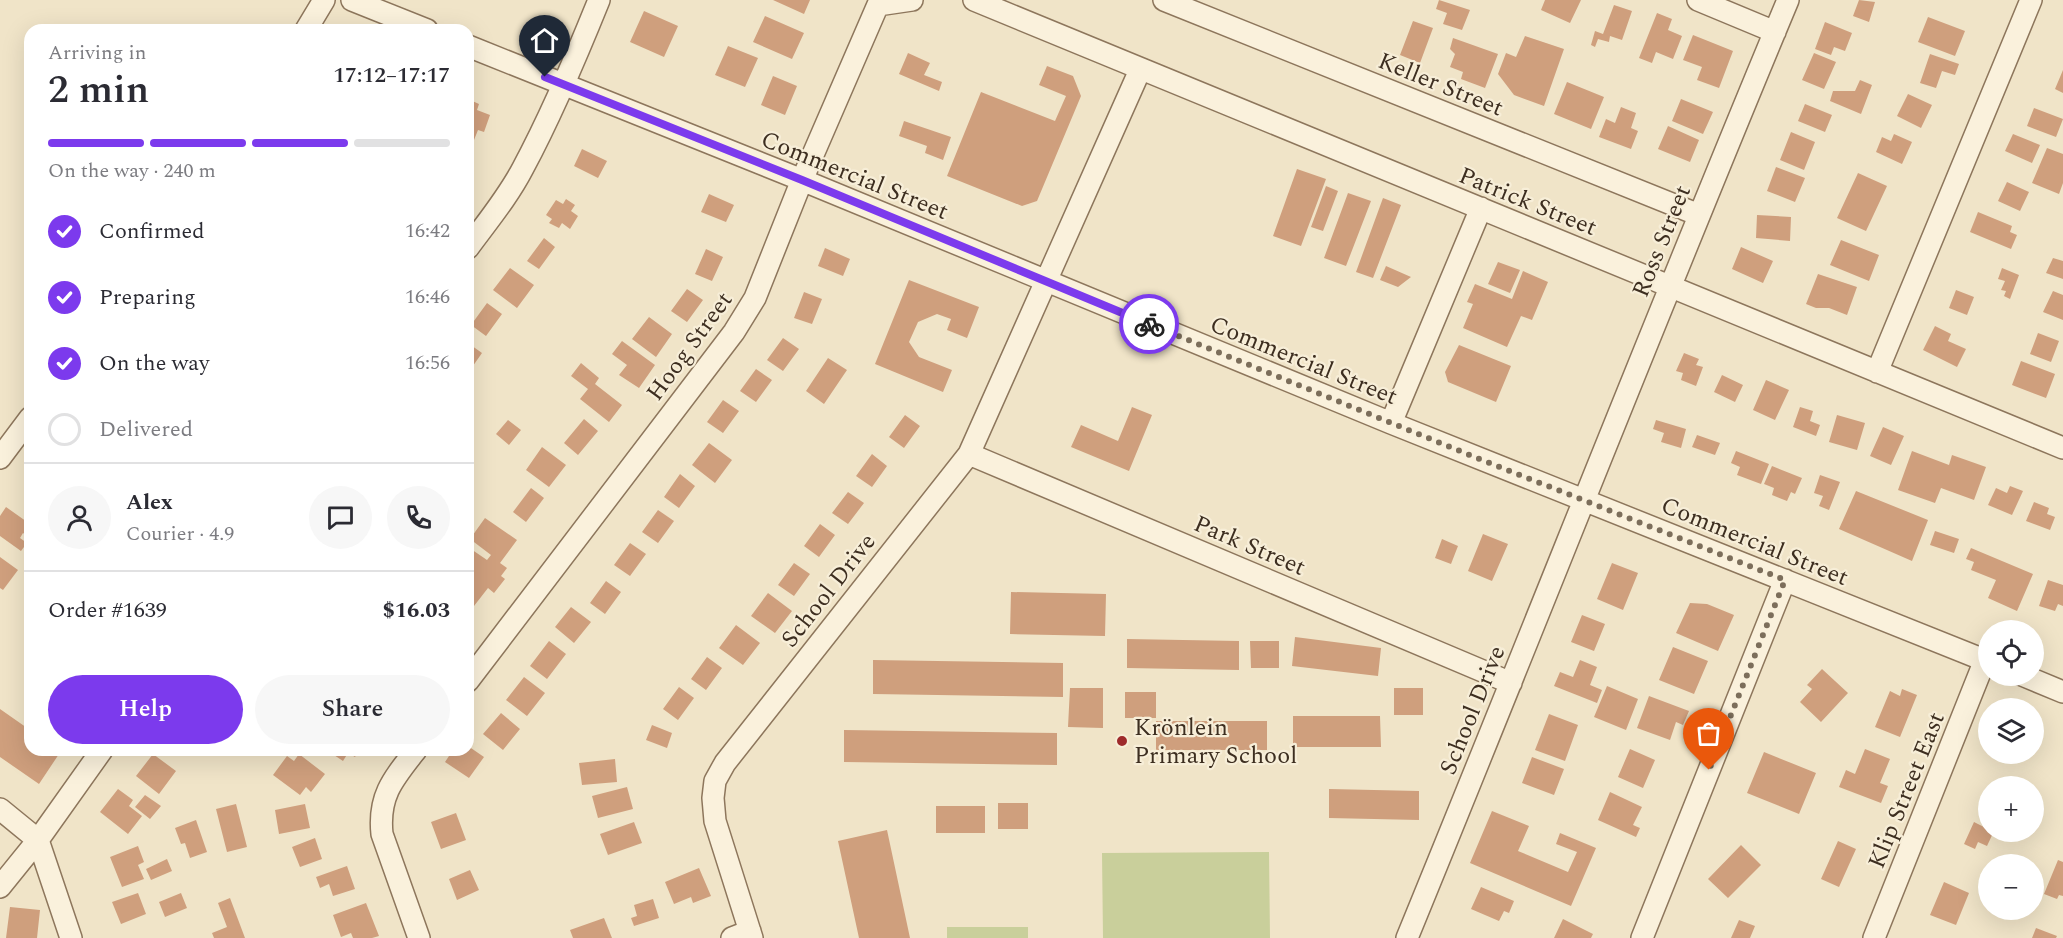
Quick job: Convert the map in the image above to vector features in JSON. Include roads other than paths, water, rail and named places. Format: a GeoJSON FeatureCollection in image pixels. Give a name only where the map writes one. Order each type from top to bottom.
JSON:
{"type":"FeatureCollection","features":[{"type":"Feature","properties":{"kind":"street"},"geometry":{"type":"LineString","coordinates":[[310,24],[324,0]]}},
{"type":"Feature","properties":{"kind":"street"},"geometry":{"type":"LineString","coordinates":[[352,0],[412,24]]}},
{"type":"Feature","properties":{"kind":"street"},"geometry":{"type":"LineString","coordinates":[[474,240],[523,169],[564,85],[599,0]]}},
{"type":"Feature","properties":{"kind":"street"},"geometry":{"type":"LineString","coordinates":[[879,3],[912,0]]}},
{"type":"Feature","properties":{"kind":"street","name":"Patrick Street"},"geometry":{"type":"LineString","coordinates":[[974,0],[2063,448]]}},
{"type":"Feature","properties":{"kind":"street","name":"Keller Street"},"geometry":{"type":"LineString","coordinates":[[1164,0],[1699,214]]}},
{"type":"Feature","properties":{"kind":"street"},"geometry":{"type":"LineString","coordinates":[[1698,0],[1775,32]]}},
{"type":"Feature","properties":{"kind":"street","name":"Ross Street"},"geometry":{"type":"LineString","coordinates":[[1585,501],[1699,214],[1788,0]]}},
{"type":"Feature","properties":{"kind":"street"},"geometry":{"type":"LineString","coordinates":[[1877,372],[2031,0]]}},
{"type":"Feature","properties":{"kind":"street","name":"Hoog Street"},"geometry":{"type":"LineString","coordinates":[[474,673],[734,332],[755,298],[802,180],[879,3]]}},
{"type":"Feature","properties":{"kind":"street","name":"Commercial Street"},"geometry":{"type":"LineString","coordinates":[[474,48],[802,180],[1391,423],[1978,657]]}},
{"type":"Feature","properties":{"kind":"street","name":"School Drive"},"geometry":{"type":"LineString","coordinates":[[745,936],[715,820],[713,798],[716,781],[725,763],[969,454],[1140,70]]}},
{"type":"Feature","properties":{"kind":"street"},"geometry":{"type":"LineString","coordinates":[[1391,423],[1481,208]]}},
{"type":"Feature","properties":{"kind":"street"},"geometry":{"type":"LineString","coordinates":[[0,458],[24,426]]}},
{"type":"Feature","properties":{"kind":"street","name":"Park Street"},"geometry":{"type":"LineString","coordinates":[[969,454],[1511,683]]}},
{"type":"Feature","properties":{"kind":"street","name":"School Drive"},"geometry":{"type":"LineString","coordinates":[[1407,938],[1585,501]]}},
{"type":"Feature","properties":{"kind":"street"},"geometry":{"type":"LineString","coordinates":[[1642,938],[1785,580]]}},
{"type":"Feature","properties":{"kind":"street","name":"Klip Street East"},"geometry":{"type":"LineString","coordinates":[[1874,938],[1978,683]]}},
{"type":"Feature","properties":{"kind":"street"},"geometry":{"type":"LineString","coordinates":[[2044,684],[2063,692]]}},
{"type":"Feature","properties":{"kind":"street"},"geometry":{"type":"LineString","coordinates":[[0,887],[38,840],[98,756]]}},
{"type":"Feature","properties":{"kind":"street"},"geometry":{"type":"LineString","coordinates":[[411,756],[391,782],[384,797],[380,819],[382,834],[419,938]]}},
{"type":"Feature","properties":{"kind":"street"},"geometry":{"type":"LineString","coordinates":[[0,809],[38,840],[71,938]]}},
{"type":"Feature","properties":{"kind":"place","name":"Krönlein Primary School"},"geometry":{"type":"Point","coordinates":[1122,741]}}]}
